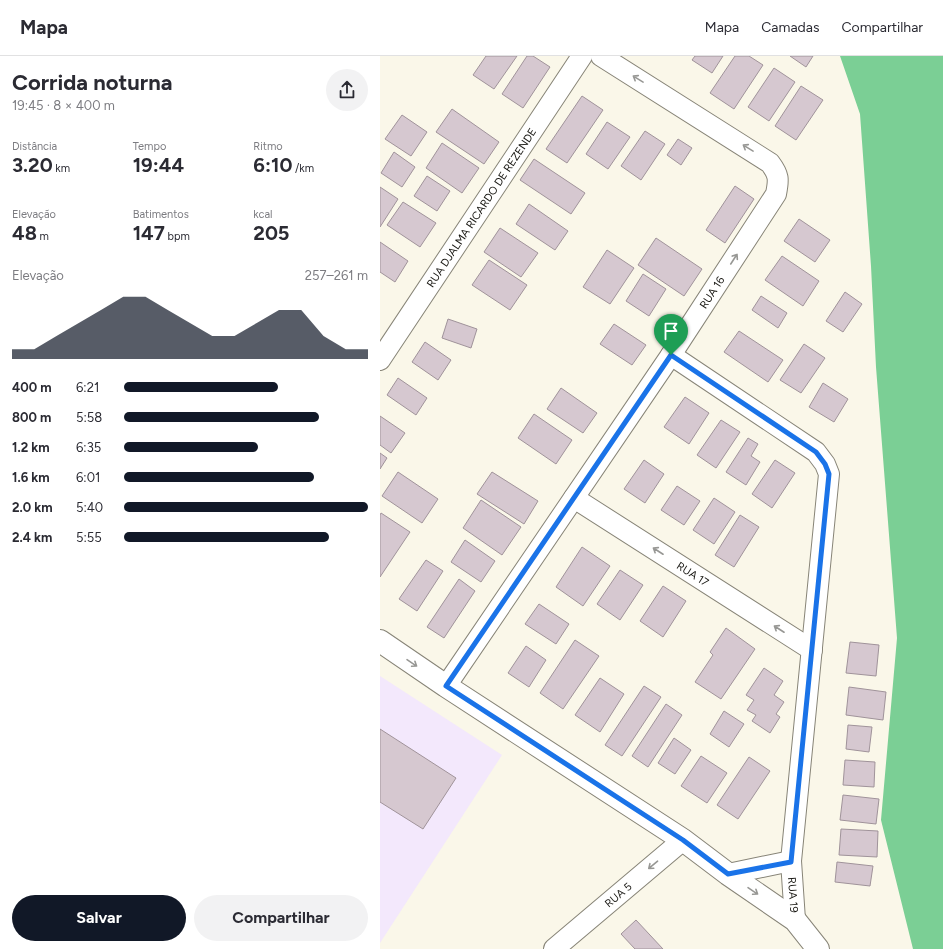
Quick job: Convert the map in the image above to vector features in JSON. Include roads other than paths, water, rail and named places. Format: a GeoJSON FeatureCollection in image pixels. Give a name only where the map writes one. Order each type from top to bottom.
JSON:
{"type":"FeatureCollection","features":[{"type":"Feature","properties":{"kind":"street","name":"RUA DJALMA RICARDO DE REZENDE"},"geometry":{"type":"LineString","coordinates":[[380,360],[582,56]]}},
{"type":"Feature","properties":{"kind":"street","name":"RUA 16"},"geometry":{"type":"LineString","coordinates":[[446,686],[671,355],[776,194],[778,182],[777,173],[770,162],[601,56]]}},
{"type":"Feature","properties":{"kind":"street","name":"RUA 19"},"geometry":{"type":"LineString","coordinates":[[671,355],[816,452],[825,464],[829,474],[829,487],[791,862],[795,920]]}},
{"type":"Feature","properties":{"kind":"street","name":"RUA 17"},"geometry":{"type":"LineString","coordinates":[[574,498],[812,650]]}},
{"type":"Feature","properties":{"kind":"street"},"geometry":{"type":"LineString","coordinates":[[380,641],[446,686],[683,840],[728,874],[795,920],[818,949]]}},
{"type":"Feature","properties":{"kind":"street","name":"RUA 5"},"geometry":{"type":"LineString","coordinates":[[554,949],[683,840]]}},
{"type":"Feature","properties":{"kind":"street"},"geometry":{"type":"LineString","coordinates":[[728,874],[791,862]]}}]}
